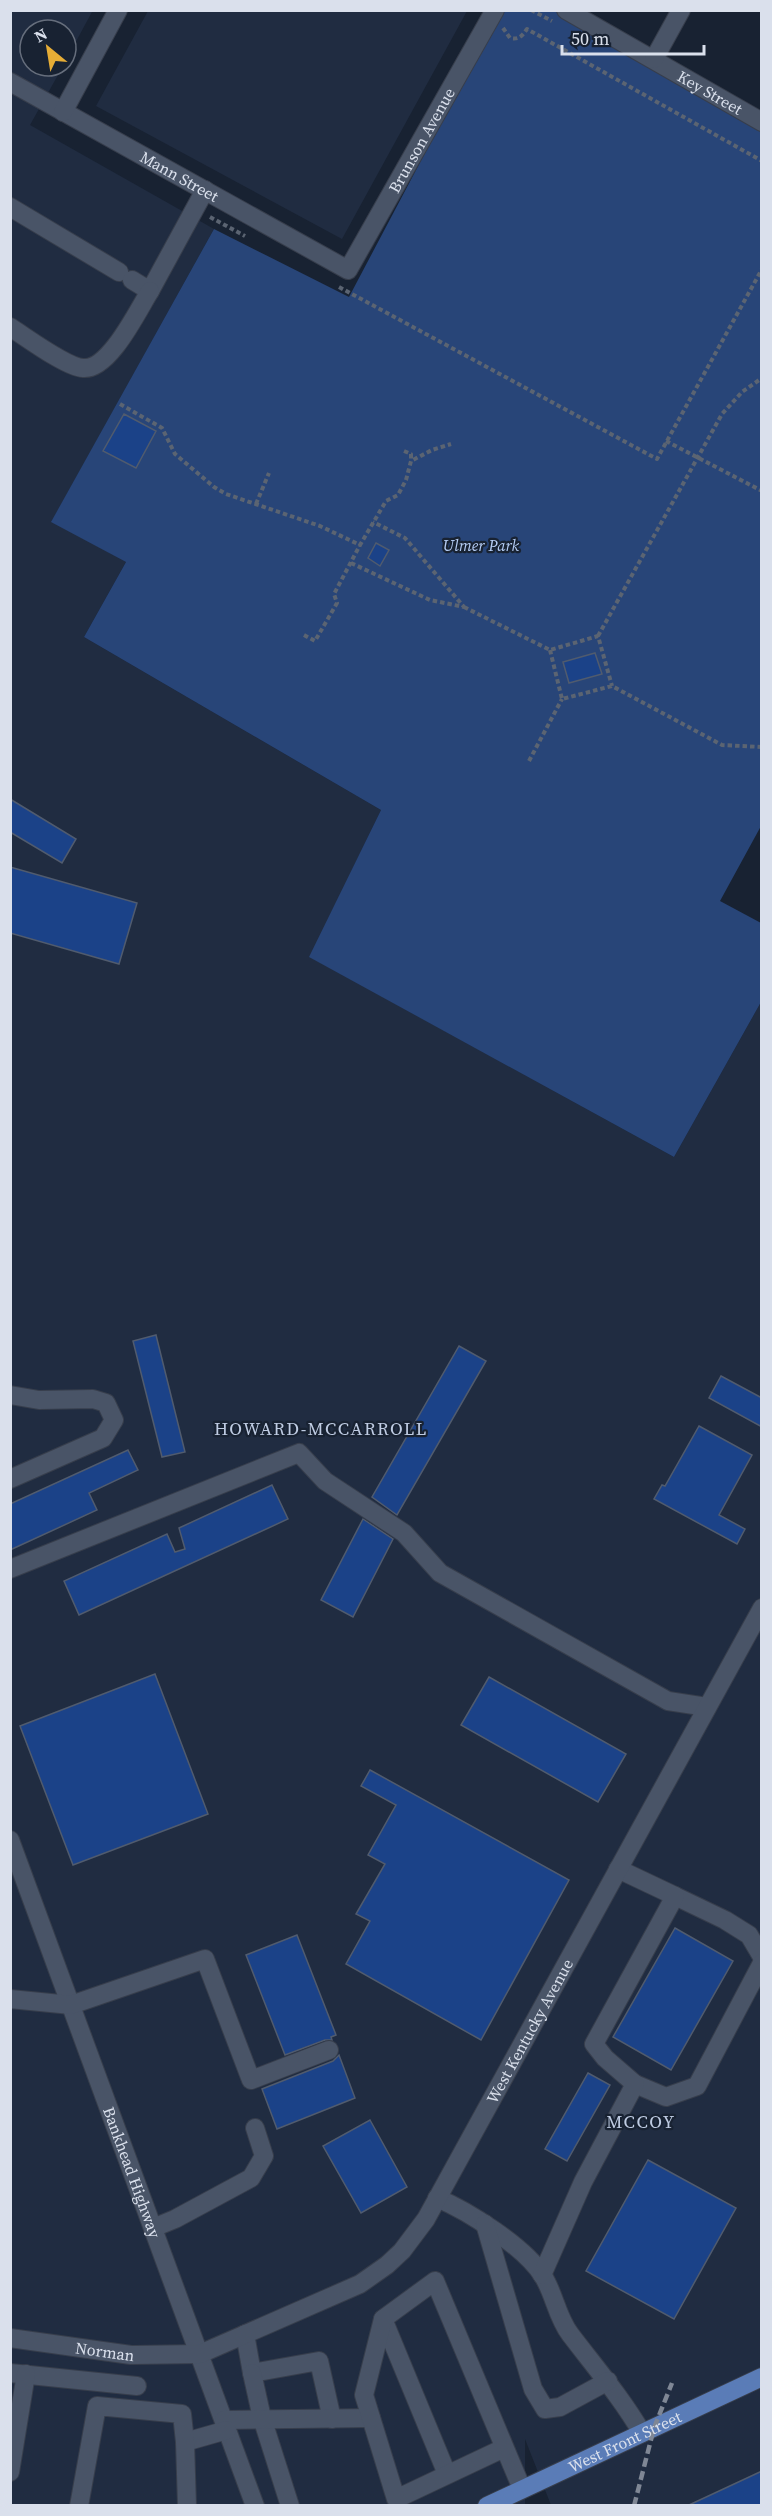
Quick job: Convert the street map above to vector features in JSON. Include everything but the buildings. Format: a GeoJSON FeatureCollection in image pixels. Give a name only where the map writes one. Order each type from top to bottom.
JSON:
{"type":"FeatureCollection","features":[{"type":"Feature","properties":{"kind":"main road","name":"West Front Street"},"geometry":{"type":"LineString","coordinates":[[487,2505],[762,2377]]}},
{"type":"Feature","properties":{"kind":"street"},"geometry":{"type":"LineString","coordinates":[[63,112],[118,10]]}},
{"type":"Feature","properties":{"kind":"street","name":"Key Street"},"geometry":{"type":"LineString","coordinates":[[566,10],[762,122]]}},
{"type":"Feature","properties":{"kind":"street"},"geometry":{"type":"LineString","coordinates":[[654,59],[681,10]]}},
{"type":"Feature","properties":{"kind":"street","name":"Brunson Avenue"},"geometry":{"type":"LineString","coordinates":[[348,270],[499,16]]}},
{"type":"Feature","properties":{"kind":"street","name":"Mann Street"},"geometry":{"type":"LineString","coordinates":[[10,82],[348,270]]}},
{"type":"Feature","properties":{"kind":"street"},"geometry":{"type":"LineString","coordinates":[[10,327],[48,352],[82,369],[96,366],[110,355],[150,291],[205,190]]}},
{"type":"Feature","properties":{"kind":"street"},"geometry":{"type":"LineString","coordinates":[[10,207],[150,291]]}},
{"type":"Feature","properties":{"kind":"street"},"geometry":{"type":"LineString","coordinates":[[10,1395],[39,1400],[93,1399],[106,1403],[114,1420],[103,1438],[10,1479]]}},
{"type":"Feature","properties":{"kind":"street"},"geometry":{"type":"LineString","coordinates":[[10,1569],[299,1453],[326,1481],[404,1533],[440,1573],[668,1701],[707,1707]]}},
{"type":"Feature","properties":{"kind":"street","name":"West Kentucky Avenue"},"geometry":{"type":"LineString","coordinates":[[200,2354],[360,2284],[376,2274],[402,2251],[426,2219],[438,2198],[762,1608]]}},
{"type":"Feature","properties":{"kind":"street","name":"Bankhead Highway"},"geometry":{"type":"LineString","coordinates":[[10,1840],[255,2505]]}},
{"type":"Feature","properties":{"kind":"street"},"geometry":{"type":"LineString","coordinates":[[618,1869],[725,1920],[749,1935],[762,1957]]}},
{"type":"Feature","properties":{"kind":"street"},"geometry":{"type":"LineString","coordinates":[[675,1896],[594,2044],[605,2058],[635,2084],[666,2097],[697,2086],[762,1963]]}},
{"type":"Feature","properties":{"kind":"street"},"geometry":{"type":"LineString","coordinates":[[10,1999],[71,2005],[205,1959],[251,2080],[329,2050]]}},
{"type":"Feature","properties":{"kind":"street"},"geometry":{"type":"LineString","coordinates":[[542,2275],[583,2182],[635,2084]]}},
{"type":"Feature","properties":{"kind":"street"},"geometry":{"type":"LineString","coordinates":[[153,2228],[175,2219],[251,2178],[264,2156],[255,2128]]}},
{"type":"Feature","properties":{"kind":"street"},"geometry":{"type":"LineString","coordinates":[[438,2198],[462,2208],[511,2243],[542,2275],[567,2331],[624,2402],[642,2433]]}},
{"type":"Feature","properties":{"kind":"street"},"geometry":{"type":"LineString","coordinates":[[484,2224],[533,2390],[545,2409],[560,2407],[608,2381]]}},
{"type":"Feature","properties":{"kind":"street"},"geometry":{"type":"LineString","coordinates":[[504,2448],[447,2474],[402,2500],[364,2395],[383,2319],[435,2281],[522,2489]]}},
{"type":"Feature","properties":{"kind":"street"},"geometry":{"type":"LineString","coordinates":[[383,2319],[447,2474]]}},
{"type":"Feature","properties":{"kind":"street"},"geometry":{"type":"LineString","coordinates":[[245,2334],[262,2418],[290,2505]]}},
{"type":"Feature","properties":{"kind":"street","name":"Norman"},"geometry":{"type":"LineString","coordinates":[[10,2338],[138,2355],[200,2354]]}},
{"type":"Feature","properties":{"kind":"street"},"geometry":{"type":"LineString","coordinates":[[136,2409],[138,2355]]}},
{"type":"Feature","properties":{"kind":"street"},"geometry":{"type":"LineString","coordinates":[[252,2373],[319,2361],[332,2418]]}},
{"type":"Feature","properties":{"kind":"street"},"geometry":{"type":"LineString","coordinates":[[10,2472],[18,2374],[137,2386]]}},
{"type":"Feature","properties":{"kind":"street"},"geometry":{"type":"LineString","coordinates":[[79,2505],[97,2406],[182,2414],[187,2505]]}},
{"type":"Feature","properties":{"kind":"street"},"geometry":{"type":"LineString","coordinates":[[185,2442],[225,2425],[262,2418],[371,2418]]}},
{"type":"Feature","properties":{"kind":"path"},"geometry":{"type":"LineString","coordinates":[[499,16],[510,38],[521,37],[527,30],[762,161]]}},
{"type":"Feature","properties":{"kind":"path"},"geometry":{"type":"LineString","coordinates":[[204,213],[254,241]]}},
{"type":"Feature","properties":{"kind":"path"},"geometry":{"type":"LineString","coordinates":[[337,286],[657,459],[762,269]]}},
{"type":"Feature","properties":{"kind":"path"},"geometry":{"type":"LineString","coordinates":[[351,563],[430,600],[464,607],[550,650],[598,636],[722,414],[742,392],[762,378]]}},
{"type":"Feature","properties":{"kind":"path"},"geometry":{"type":"LineString","coordinates":[[120,404],[162,428],[175,454],[214,487],[320,526],[360,545]]}},
{"type":"Feature","properties":{"kind":"path"},"geometry":{"type":"LineString","coordinates":[[666,441],[762,491]]}},
{"type":"Feature","properties":{"kind":"path"},"geometry":{"type":"LineString","coordinates":[[411,461],[432,450],[451,444]]}},
{"type":"Feature","properties":{"kind":"path"},"geometry":{"type":"LineString","coordinates":[[304,635],[315,641],[337,603],[334,594],[373,522],[386,501],[398,495],[406,480],[411,461],[411,454],[404,451]]}},
{"type":"Feature","properties":{"kind":"path"},"geometry":{"type":"LineString","coordinates":[[256,504],[269,473]]}},
{"type":"Feature","properties":{"kind":"path"},"geometry":{"type":"LineString","coordinates":[[373,522],[405,538],[464,607]]}},
{"type":"Feature","properties":{"kind":"path"},"geometry":{"type":"LineString","coordinates":[[598,636],[612,686]]}},
{"type":"Feature","properties":{"kind":"path"},"geometry":{"type":"LineString","coordinates":[[529,761],[562,699],[550,650]]}},
{"type":"Feature","properties":{"kind":"path"},"geometry":{"type":"LineString","coordinates":[[562,699],[612,686],[722,745],[762,747]]}},
{"type":"Feature","properties":{"kind":"shaded area"},"geometry":{"type":"Polygon","coordinates":[[[93,10],[78,38],[78,18],[18,18],[18,78],[56,78],[30,125],[214,229],[52,521],[126,562],[84,637],[381,810],[310,957],[674,1157],[761,1002],[762,2505],[551,2505],[525,2439],[525,2505],[11,2506],[10,11],[93,10]]]}},
{"type":"Feature","properties":{"kind":"shaded area"},"geometry":{"type":"Polygon","coordinates":[[[148,11],[467,11],[342,239],[96,106],[148,11]]]}},
{"type":"Feature","properties":{"kind":"green space","name":"Ulmer Park"},"geometry":{"type":"Polygon","coordinates":[[[500,11],[558,11],[761,125],[761,826],[720,901],[761,923],[761,1002],[674,1157],[309,957],[381,810],[84,637],[126,562],[51,522],[214,229],[349,297],[500,11]]]}},
{"type":"Feature","properties":{"kind":"railway"},"geometry":{"type":"LineString","coordinates":[[634,2506],[654,2428],[672,2383]]}},
{"type":"Feature","properties":{"kind":"district","name":"HOWARD-MCCARROLL"},"geometry":{"type":"Point","coordinates":[321,1429]}},
{"type":"Feature","properties":{"kind":"district","name":"MCCOY"},"geometry":{"type":"Point","coordinates":[641,2122]}}]}
